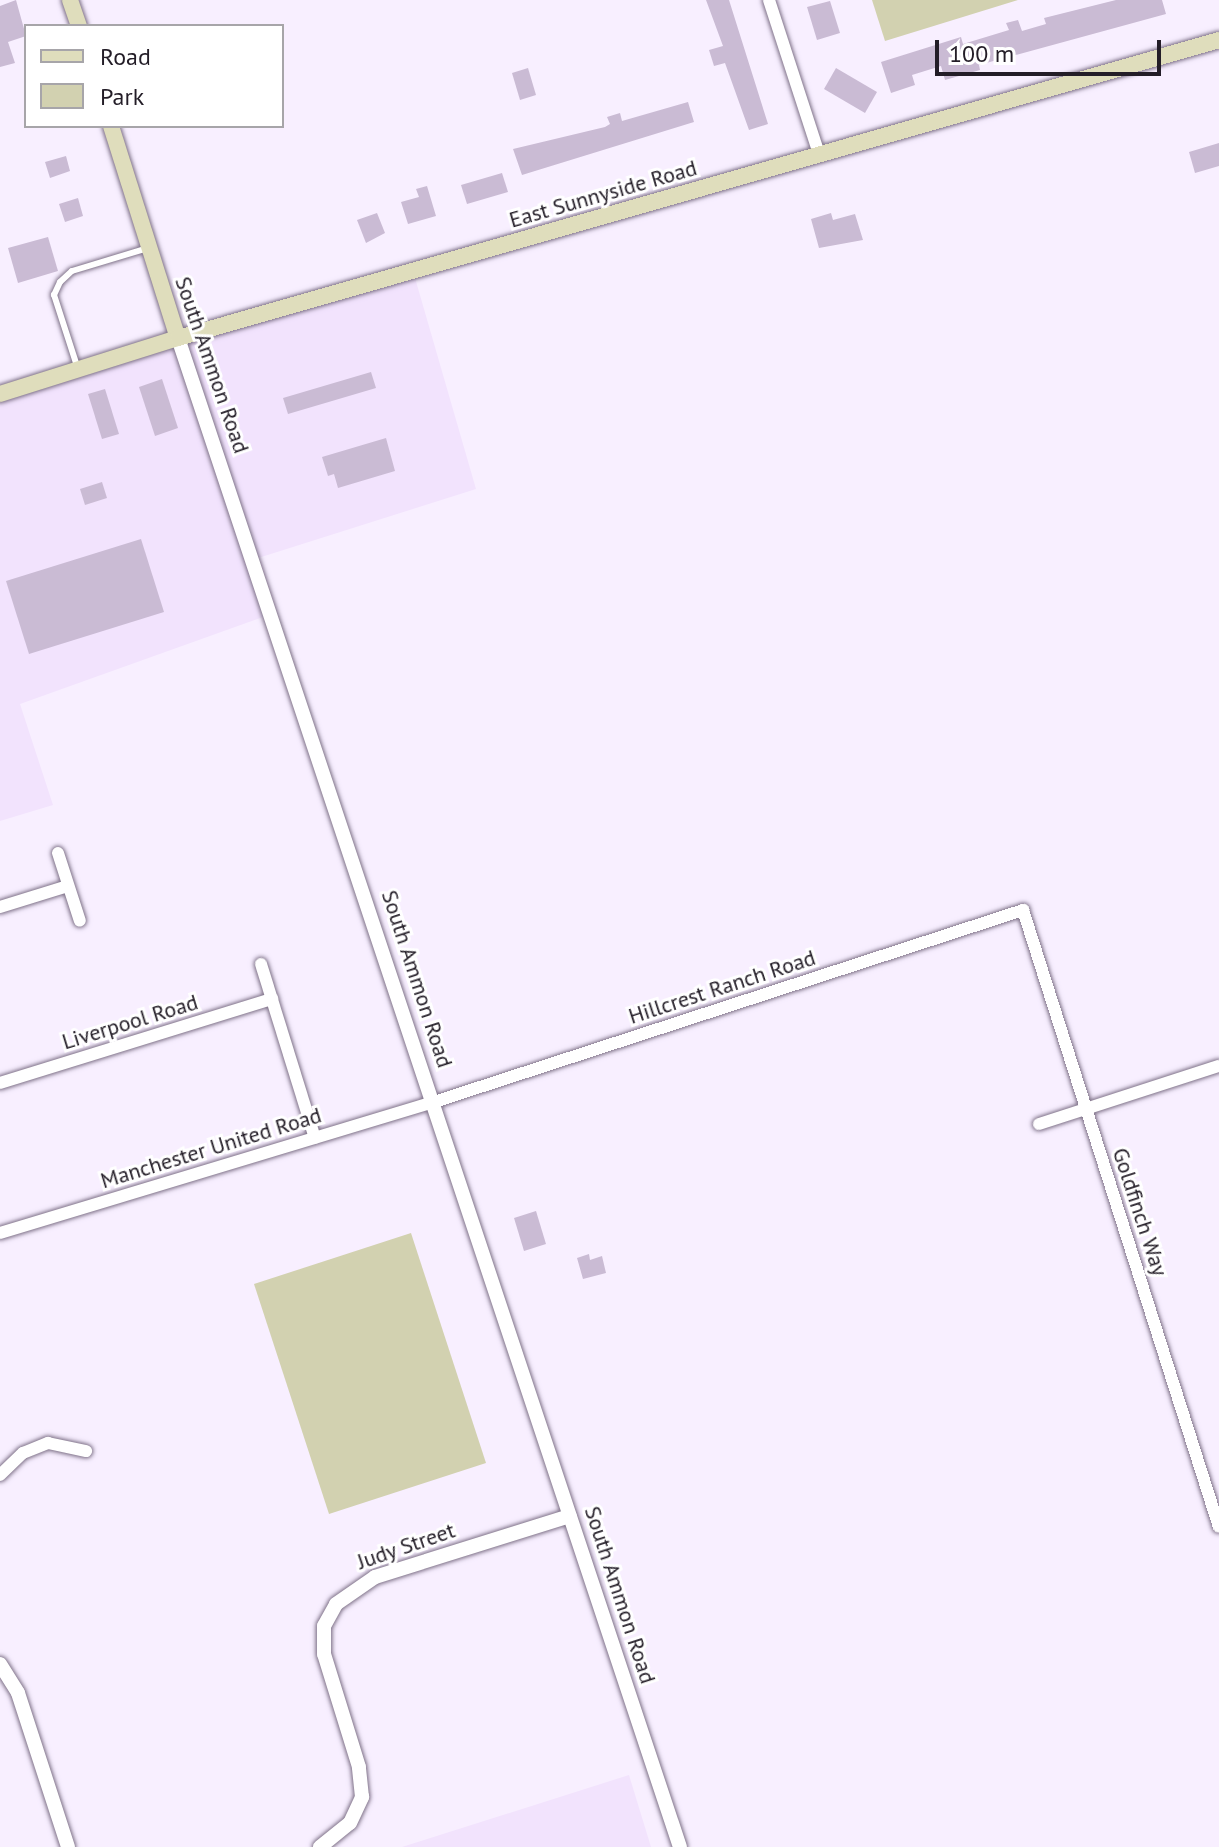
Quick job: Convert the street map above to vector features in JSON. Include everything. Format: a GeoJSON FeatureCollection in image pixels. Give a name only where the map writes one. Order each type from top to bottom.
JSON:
{"type":"FeatureCollection","features":[{"type":"Feature","properties":{"kind":"main road"},"geometry":{"type":"LineString","coordinates":[[70,0],[78,24]]}},
{"type":"Feature","properties":{"kind":"main road","name":"East Sunnyside Road"},"geometry":{"type":"LineString","coordinates":[[0,394],[178,338],[1219,40]]}},
{"type":"Feature","properties":{"kind":"main road","name":"South Ammon Road"},"geometry":{"type":"LineString","coordinates":[[112,128],[178,338]]}},
{"type":"Feature","properties":{"kind":"street"},"geometry":{"type":"LineString","coordinates":[[769,0],[819,154]]}},
{"type":"Feature","properties":{"kind":"street","name":"South Ammon Road"},"geometry":{"type":"LineString","coordinates":[[178,338],[680,1847]]}},
{"type":"Feature","properties":{"kind":"street"},"geometry":{"type":"LineString","coordinates":[[58,853],[80,921]]}},
{"type":"Feature","properties":{"kind":"street"},"geometry":{"type":"LineString","coordinates":[[0,907],[68,886]]}},
{"type":"Feature","properties":{"kind":"street","name":"Hillcrest Ranch Road"},"geometry":{"type":"LineString","coordinates":[[434,1102],[1023,910]]}},
{"type":"Feature","properties":{"kind":"street","name":"Goldfinch Way"},"geometry":{"type":"LineString","coordinates":[[1023,910],[1219,1527]]}},
{"type":"Feature","properties":{"kind":"street"},"geometry":{"type":"LineString","coordinates":[[261,964],[315,1138]]}},
{"type":"Feature","properties":{"kind":"street","name":"Liverpool Road"},"geometry":{"type":"LineString","coordinates":[[0,1083],[272,999]]}},
{"type":"Feature","properties":{"kind":"street"},"geometry":{"type":"LineString","coordinates":[[1039,1124],[1219,1066]]}},
{"type":"Feature","properties":{"kind":"street","name":"Manchester United Road"},"geometry":{"type":"LineString","coordinates":[[0,1233],[434,1102]]}},
{"type":"Feature","properties":{"kind":"street"},"geometry":{"type":"LineString","coordinates":[[0,1475],[23,1453],[48,1443],[86,1451]]}},
{"type":"Feature","properties":{"kind":"street","name":"Judy Street"},"geometry":{"type":"LineString","coordinates":[[320,1847],[350,1823],[362,1797],[359,1767],[324,1654],[324,1626],[336,1604],[375,1577],[570,1516]]}},
{"type":"Feature","properties":{"kind":"street"},"geometry":{"type":"LineString","coordinates":[[0,1664],[18,1693],[68,1847]]}},
{"type":"Feature","properties":{"kind":"lane"},"geometry":{"type":"LineString","coordinates":[[78,370],[54,295],[60,282],[72,271],[149,247]]}},
{"type":"Feature","properties":{"kind":"shaded area"},"geometry":{"type":"Polygon","coordinates":[[[413,271],[476,489],[255,559],[266,616],[20,704],[53,805],[0,821],[0,394],[413,271]]]}},
{"type":"Feature","properties":{"kind":"shaded area"},"geometry":{"type":"Polygon","coordinates":[[[629,1775],[651,1847],[402,1847],[629,1775]]]}},
{"type":"Feature","properties":{"kind":"green space"},"geometry":{"type":"Polygon","coordinates":[[[872,0],[1018,0],[885,41],[872,0]]]}},
{"type":"Feature","properties":{"kind":"green space"},"geometry":{"type":"Polygon","coordinates":[[[411,1233],[486,1463],[329,1514],[254,1284],[411,1233]]]}},
{"type":"Feature","properties":{"kind":"building"},"geometry":{"type":"Polygon","coordinates":[[[16,0],[24,37],[8,42],[15,63],[0,67],[0,6],[16,0]]]}},
{"type":"Feature","properties":{"kind":"building"},"geometry":{"type":"Polygon","coordinates":[[[706,0],[729,0],[768,124],[749,130],[725,63],[714,66],[709,50],[723,46],[706,0]]]}},
{"type":"Feature","properties":{"kind":"building"},"geometry":{"type":"Polygon","coordinates":[[[1116,0],[1162,0],[1166,14],[979,65],[980,70],[945,80],[941,66],[912,75],[915,85],[891,93],[881,62],[961,37],[963,44],[1009,30],[1006,23],[1018,20],[1022,31],[1046,24],[1044,18],[1116,0]]]}},
{"type":"Feature","properties":{"kind":"building"},"geometry":{"type":"Polygon","coordinates":[[[830,1],[840,33],[817,40],[807,7],[830,1]]]}},
{"type":"Feature","properties":{"kind":"building"},"geometry":{"type":"Polygon","coordinates":[[[528,68],[536,95],[520,100],[512,73],[528,68]]]}},
{"type":"Feature","properties":{"kind":"building"},"geometry":{"type":"Polygon","coordinates":[[[836,68],[877,92],[865,113],[824,89],[836,68]]]}},
{"type":"Feature","properties":{"kind":"building"},"geometry":{"type":"Polygon","coordinates":[[[688,102],[694,122],[522,175],[513,149],[605,127],[610,124],[607,117],[620,113],[622,121],[688,102]]]}},
{"type":"Feature","properties":{"kind":"building"},"geometry":{"type":"Polygon","coordinates":[[[1219,143],[1219,166],[1195,173],[1189,152],[1219,143]]]}},
{"type":"Feature","properties":{"kind":"building"},"geometry":{"type":"Polygon","coordinates":[[[66,156],[70,171],[50,178],[45,162],[66,156]]]}},
{"type":"Feature","properties":{"kind":"building"},"geometry":{"type":"Polygon","coordinates":[[[502,173],[508,192],[467,204],[461,185],[502,173]]]}},
{"type":"Feature","properties":{"kind":"building"},"geometry":{"type":"Polygon","coordinates":[[[427,186],[436,216],[408,224],[401,202],[419,197],[416,189],[427,186]]]}},
{"type":"Feature","properties":{"kind":"building"},"geometry":{"type":"Polygon","coordinates":[[[78,198],[83,216],[65,222],[59,204],[78,198]]]}},
{"type":"Feature","properties":{"kind":"building"},"geometry":{"type":"Polygon","coordinates":[[[377,213],[385,233],[366,243],[357,220],[377,213]]]}},
{"type":"Feature","properties":{"kind":"building"},"geometry":{"type":"Polygon","coordinates":[[[831,213],[833,220],[855,214],[863,240],[819,248],[811,219],[831,213]]]}},
{"type":"Feature","properties":{"kind":"building"},"geometry":{"type":"Polygon","coordinates":[[[48,237],[58,271],[18,283],[8,248],[48,237]]]}},
{"type":"Feature","properties":{"kind":"building"},"geometry":{"type":"Polygon","coordinates":[[[371,372],[376,388],[288,414],[283,398],[371,372]]]}},
{"type":"Feature","properties":{"kind":"building"},"geometry":{"type":"Polygon","coordinates":[[[162,379],[178,428],[155,436],[139,387],[162,379]]]}},
{"type":"Feature","properties":{"kind":"building"},"geometry":{"type":"Polygon","coordinates":[[[105,389],[119,434],[102,439],[88,394],[105,389]]]}},
{"type":"Feature","properties":{"kind":"building"},"geometry":{"type":"Polygon","coordinates":[[[386,438],[395,471],[338,488],[334,474],[328,476],[322,457],[386,438]]]}},
{"type":"Feature","properties":{"kind":"building"},"geometry":{"type":"Polygon","coordinates":[[[102,482],[107,498],[85,505],[80,489],[102,482]]]}},
{"type":"Feature","properties":{"kind":"building"},"geometry":{"type":"Polygon","coordinates":[[[141,539],[164,612],[29,654],[6,581],[141,539]]]}},
{"type":"Feature","properties":{"kind":"building"},"geometry":{"type":"Polygon","coordinates":[[[536,1211],[546,1244],[524,1251],[514,1218],[536,1211]]]}},
{"type":"Feature","properties":{"kind":"building"},"geometry":{"type":"Polygon","coordinates":[[[589,1254],[590,1260],[602,1256],[606,1273],[583,1279],[577,1258],[589,1254]]]}}]}
